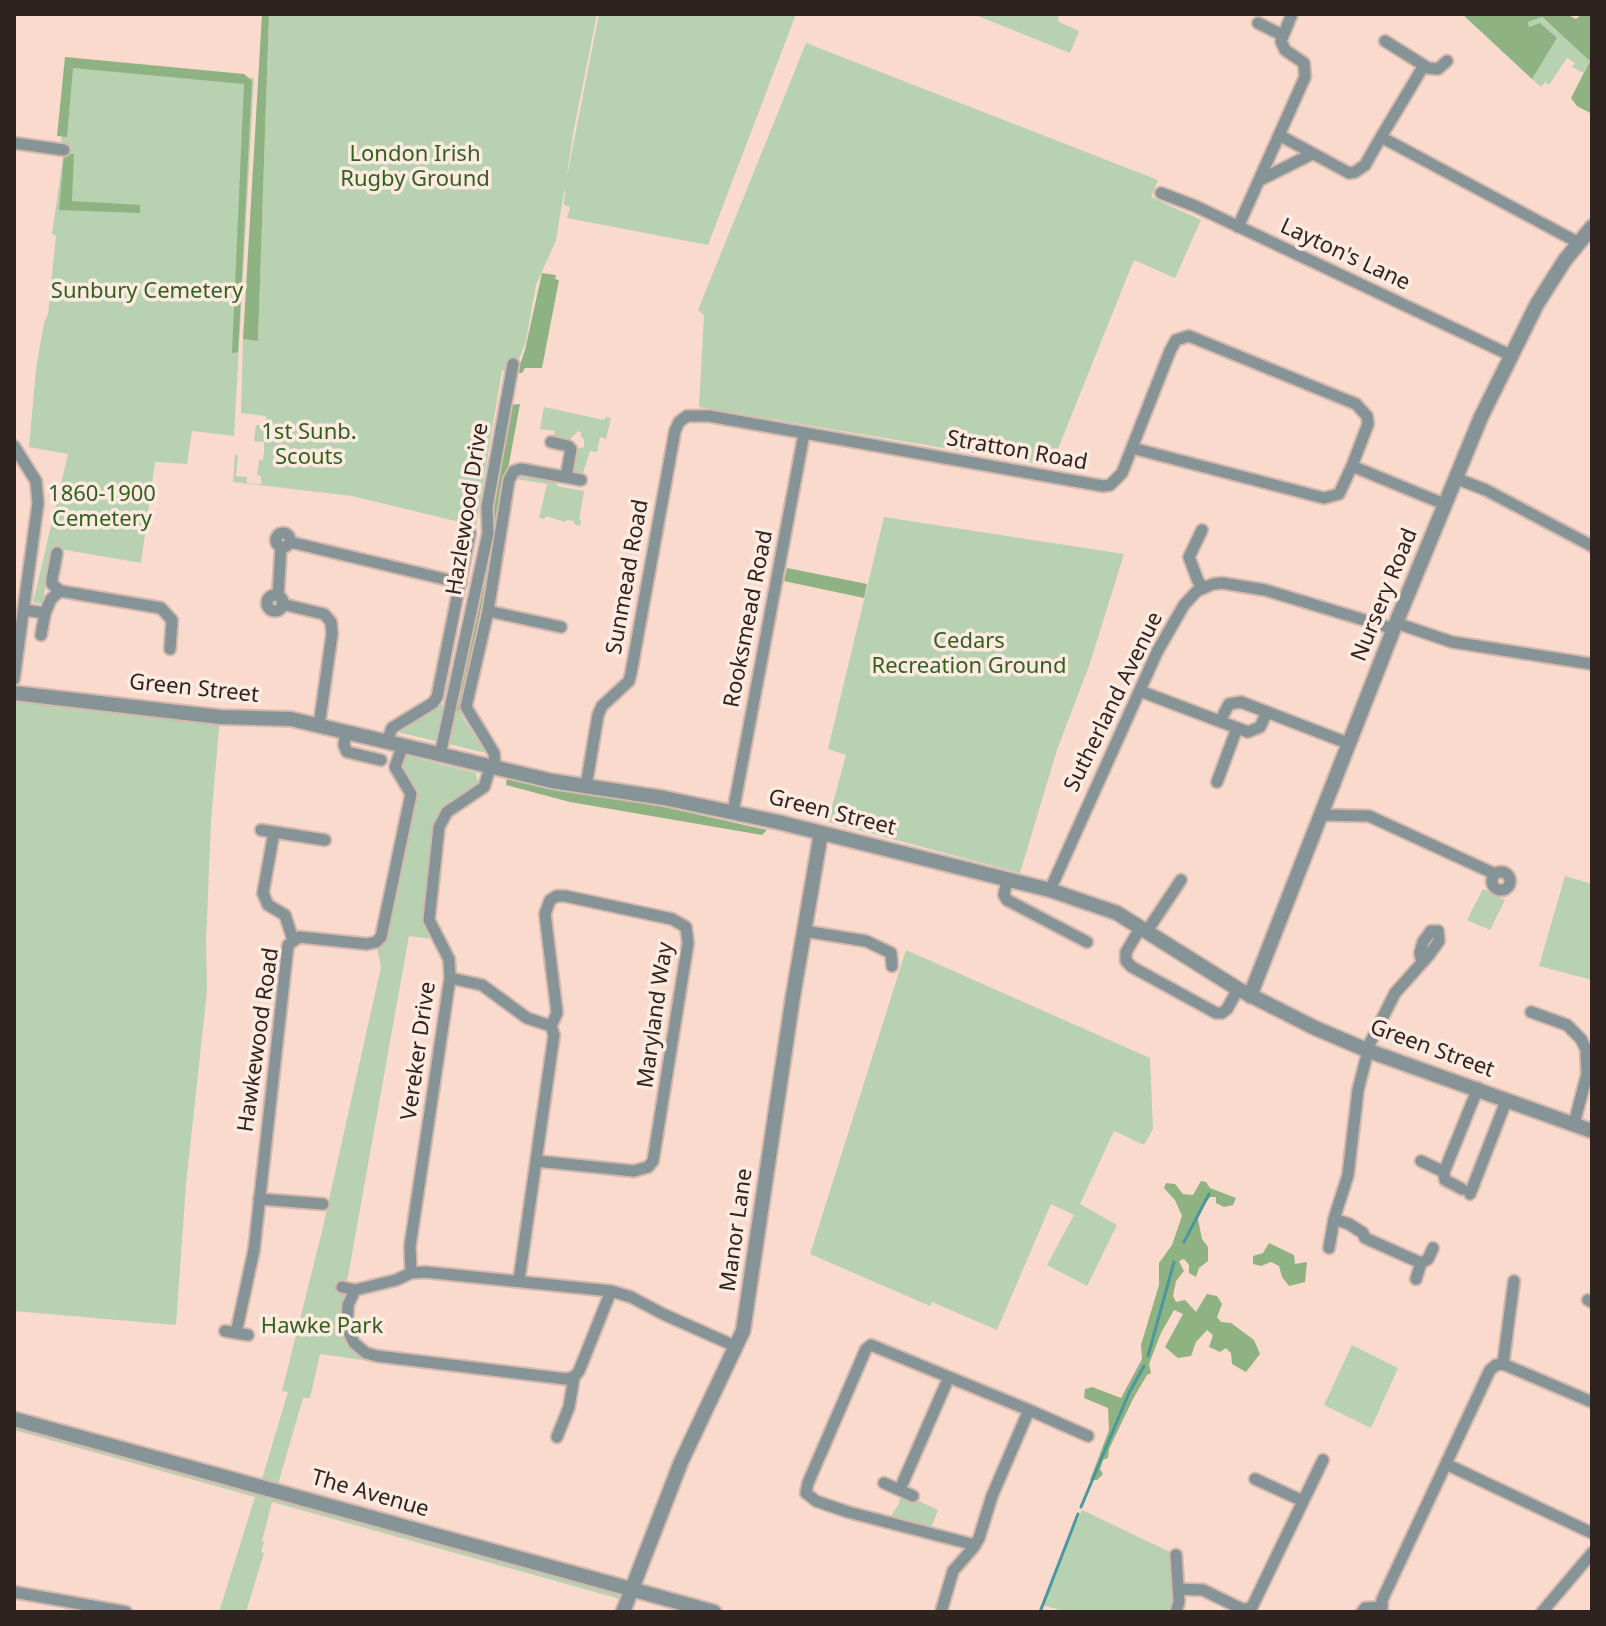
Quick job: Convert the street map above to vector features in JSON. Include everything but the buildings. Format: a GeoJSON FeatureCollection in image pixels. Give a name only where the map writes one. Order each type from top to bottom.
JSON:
{"type":"FeatureCollection","features":[{"type":"Feature","properties":{"kind":"street"},"geometry":{"type":"LineString","coordinates":[[1238,227],[1303,84],[1306,70],[1299,59],[1285,50],[1282,35],[1292,14]]}},
{"type":"Feature","properties":{"kind":"street"},"geometry":{"type":"LineString","coordinates":[[1258,23],[1282,35]]}},
{"type":"Feature","properties":{"kind":"street"},"geometry":{"type":"LineString","coordinates":[[1385,41],[1423,67],[1438,69],[1447,61]]}},
{"type":"Feature","properties":{"kind":"street"},"geometry":{"type":"LineString","coordinates":[[1279,135],[1342,172],[1355,172],[1365,165],[1423,67]]}},
{"type":"Feature","properties":{"kind":"street"},"geometry":{"type":"LineString","coordinates":[[1381,137],[1579,243]]}},
{"type":"Feature","properties":{"kind":"street"},"geometry":{"type":"LineString","coordinates":[[14,143],[64,150]]}},
{"type":"Feature","properties":{"kind":"street"},"geometry":{"type":"LineString","coordinates":[[1259,180],[1312,154]]}},
{"type":"Feature","properties":{"kind":"street","name":"Layton's Lane"},"geometry":{"type":"LineString","coordinates":[[1161,193],[1510,355]]}},
{"type":"Feature","properties":{"kind":"street","name":"Nursery Road"},"geometry":{"type":"LineString","coordinates":[[1244,992],[1350,744],[1444,504],[1510,355],[1553,277],[1592,227]]}},
{"type":"Feature","properties":{"kind":"street","name":"Stratton Road"},"geometry":{"type":"LineString","coordinates":[[687,416],[698,414],[1110,485],[1122,473],[1170,351],[1176,340],[1189,336],[1362,409],[1368,424],[1352,466]]}},
{"type":"Feature","properties":{"kind":"street","name":"Hazlewood Drive"},"geometry":{"type":"LineString","coordinates":[[440,755],[488,535],[487,507],[513,364]]}},
{"type":"Feature","properties":{"kind":"street","name":"Sunmead Road"},"geometry":{"type":"LineString","coordinates":[[586,786],[598,715],[602,706],[629,681],[675,431],[679,422],[687,416]]}},
{"type":"Feature","properties":{"kind":"street","name":"Rooksmead Road"},"geometry":{"type":"LineString","coordinates":[[733,812],[804,434]]}},
{"type":"Feature","properties":{"kind":"street"},"geometry":{"type":"LineString","coordinates":[[551,442],[571,449],[566,477]]}},
{"type":"Feature","properties":{"kind":"street"},"geometry":{"type":"LineString","coordinates":[[14,446],[36,481],[38,495],[21,607],[14,693]]}},
{"type":"Feature","properties":{"kind":"street"},"geometry":{"type":"LineString","coordinates":[[1132,448],[1324,498],[1339,494],[1352,466],[1444,504]]}},
{"type":"Feature","properties":{"kind":"street"},"geometry":{"type":"LineString","coordinates":[[493,766],[494,753],[466,707],[488,611],[509,480],[514,471],[525,469],[581,480]]}},
{"type":"Feature","properties":{"kind":"street"},"geometry":{"type":"LineString","coordinates":[[1455,478],[1486,490],[1592,546]]}},
{"type":"Feature","properties":{"kind":"street"},"geometry":{"type":"LineString","coordinates":[[1202,530],[1189,557],[1194,574],[1203,587],[1222,583],[1265,590],[1452,642],[1592,664]]}},
{"type":"Feature","properties":{"kind":"street"},"geometry":{"type":"LineString","coordinates":[[387,741],[392,728],[433,703],[437,697],[470,533]]}},
{"type":"Feature","properties":{"kind":"street"},"geometry":{"type":"LineString","coordinates":[[319,726],[331,622],[324,614],[280,600],[285,544],[461,583]]}},
{"type":"Feature","properties":{"kind":"street"},"geometry":{"type":"LineString","coordinates":[[57,553],[52,584],[60,591],[161,608],[172,620],[170,649]]}},
{"type":"Feature","properties":{"kind":"street","name":"Sutherland Avenue"},"geometry":{"type":"LineString","coordinates":[[1050,890],[1166,634],[1184,605],[1203,587]]}},
{"type":"Feature","properties":{"kind":"street"},"geometry":{"type":"LineString","coordinates":[[41,635],[51,599],[60,591]]}},
{"type":"Feature","properties":{"kind":"street"},"geometry":{"type":"LineString","coordinates":[[21,607],[45,613]]}},
{"type":"Feature","properties":{"kind":"street"},"geometry":{"type":"LineString","coordinates":[[488,611],[561,627]]}},
{"type":"Feature","properties":{"kind":"street"},"geometry":{"type":"LineString","coordinates":[[1140,691],[1248,732],[1256,730],[1267,712]]}},
{"type":"Feature","properties":{"kind":"street","name":"Green Street"},"geometry":{"type":"LineString","coordinates":[[14,693],[220,717],[291,719],[552,781],[733,812],[1050,890],[1104,907],[1244,992],[1307,1024],[1369,1051],[1592,1131]]}},
{"type":"Feature","properties":{"kind":"street"},"geometry":{"type":"LineString","coordinates":[[1220,721],[1226,707],[1237,701],[1350,744]]}},
{"type":"Feature","properties":{"kind":"street"},"geometry":{"type":"LineString","coordinates":[[1217,782],[1237,728]]}},
{"type":"Feature","properties":{"kind":"street"},"geometry":{"type":"LineString","coordinates":[[346,731],[344,745],[347,752],[381,760]]}},
{"type":"Feature","properties":{"kind":"street","name":"Hawkewood Road"},"geometry":{"type":"LineString","coordinates":[[236,1333],[254,1250],[286,952],[293,940],[299,937],[367,944],[381,937],[411,794],[395,767],[403,745]]}},
{"type":"Feature","properties":{"kind":"street","name":"Vereker Drive"},"geometry":{"type":"LineString","coordinates":[[411,1273],[410,1246],[450,978],[449,959],[429,920],[439,827],[447,812],[480,792],[493,766]]}},
{"type":"Feature","properties":{"kind":"street"},"geometry":{"type":"LineString","coordinates":[[1320,815],[1369,816],[1495,874]]}},
{"type":"Feature","properties":{"kind":"street"},"geometry":{"type":"LineString","coordinates":[[293,940],[285,915],[268,905],[263,893],[268,831],[318,843]]}},
{"type":"Feature","properties":{"kind":"street","name":"Manor Lane"},"geometry":{"type":"LineString","coordinates":[[623,1612],[681,1462],[737,1347],[749,1301],[821,833]]}},
{"type":"Feature","properties":{"kind":"street"},"geometry":{"type":"LineString","coordinates":[[1007,880],[1004,895],[1007,900],[1087,942]]}},
{"type":"Feature","properties":{"kind":"street"},"geometry":{"type":"LineString","coordinates":[[1181,880],[1126,952],[1126,961],[1216,1013],[1222,1013],[1244,992]]}},
{"type":"Feature","properties":{"kind":"street","name":"Maryland Way"},"geometry":{"type":"LineString","coordinates":[[519,1280],[536,1161],[554,1035],[551,1026],[557,1013],[545,914],[550,900],[565,896],[672,919],[686,927],[688,943],[653,1161],[648,1167],[634,1171],[536,1161]]}},
{"type":"Feature","properties":{"kind":"street"},"geometry":{"type":"LineString","coordinates":[[804,931],[866,941],[891,953],[892,966]]}},
{"type":"Feature","properties":{"kind":"street"},"geometry":{"type":"LineString","coordinates":[[1329,1248],[1334,1219],[1348,1175],[1358,1090],[1369,1051],[1388,1004],[1422,963]]}},
{"type":"Feature","properties":{"kind":"street"},"geometry":{"type":"LineString","coordinates":[[450,978],[482,985],[527,1018],[551,1026]]}},
{"type":"Feature","properties":{"kind":"street"},"geometry":{"type":"LineString","coordinates":[[1531,1012],[1567,1025],[1586,1049],[1587,1074],[1574,1124]]}},
{"type":"Feature","properties":{"kind":"street"},"geometry":{"type":"LineString","coordinates":[[1478,1088],[1444,1172],[1445,1180],[1466,1192],[1507,1099]]}},
{"type":"Feature","properties":{"kind":"street"},"geometry":{"type":"LineString","coordinates":[[1421,1161],[1444,1172]]}},
{"type":"Feature","properties":{"kind":"street"},"geometry":{"type":"LineString","coordinates":[[259,1199],[323,1204]]}},
{"type":"Feature","properties":{"kind":"street"},"geometry":{"type":"LineString","coordinates":[[1334,1219],[1349,1224],[1363,1233],[1365,1238],[1421,1263]]}},
{"type":"Feature","properties":{"kind":"street"},"geometry":{"type":"LineString","coordinates":[[1416,1279],[1421,1263],[1428,1259],[1433,1248]]}},
{"type":"Feature","properties":{"kind":"street"},"geometry":{"type":"LineString","coordinates":[[574,1377],[566,1379],[366,1353],[354,1343],[348,1331],[348,1288],[425,1272],[611,1291],[631,1297],[737,1347]]}},
{"type":"Feature","properties":{"kind":"street"},"geometry":{"type":"LineString","coordinates":[[1503,1364],[1514,1281]]}},
{"type":"Feature","properties":{"kind":"street"},"geometry":{"type":"LineString","coordinates":[[557,1437],[569,1407],[574,1377],[611,1291]]}},
{"type":"Feature","properties":{"kind":"street"},"geometry":{"type":"LineString","coordinates":[[975,1545],[848,1512],[816,1501],[806,1493],[866,1349],[871,1345],[1088,1436]]}},
{"type":"Feature","properties":{"kind":"street"},"geometry":{"type":"LineString","coordinates":[[1362,1612],[1365,1608],[1381,1609],[1490,1370],[1496,1365],[1515,1366],[1592,1402]]}},
{"type":"Feature","properties":{"kind":"street"},"geometry":{"type":"LineString","coordinates":[[900,1489],[949,1377]]}},
{"type":"Feature","properties":{"kind":"street"},"geometry":{"type":"LineString","coordinates":[[941,1612],[953,1571],[975,1545],[992,1496],[1029,1410]]}},
{"type":"Feature","properties":{"kind":"street","name":"The Avenue"},"geometry":{"type":"LineString","coordinates":[[14,1419],[714,1612]]}},
{"type":"Feature","properties":{"kind":"street"},"geometry":{"type":"LineString","coordinates":[[1178,1589],[1203,1590],[1244,1610],[1252,1607],[1323,1460]]}},
{"type":"Feature","properties":{"kind":"street"},"geometry":{"type":"LineString","coordinates":[[1446,1464],[1592,1533]]}},
{"type":"Feature","properties":{"kind":"street"},"geometry":{"type":"LineString","coordinates":[[1255,1479],[1303,1501]]}},
{"type":"Feature","properties":{"kind":"street"},"geometry":{"type":"LineString","coordinates":[[884,1483],[913,1496]]}},
{"type":"Feature","properties":{"kind":"street"},"geometry":{"type":"LineString","coordinates":[[1542,1612],[1592,1553]]}},
{"type":"Feature","properties":{"kind":"street"},"geometry":{"type":"LineString","coordinates":[[1176,1555],[1176,1612]]}},
{"type":"Feature","properties":{"kind":"street"},"geometry":{"type":"LineString","coordinates":[[14,1592],[126,1612]]}},
{"type":"Feature","properties":{"kind":"green space"},"geometry":{"type":"Polygon","coordinates":[[[262,14],[269,14],[258,341],[243,339],[262,14]]]}},
{"type":"Feature","properties":{"kind":"green space"},"geometry":{"type":"Polygon","coordinates":[[[269,14],[597,14],[566,181],[599,14],[796,14],[708,245],[567,218],[570,207],[564,205],[565,185],[556,240],[536,285],[526,341],[510,375],[502,370],[476,526],[352,496],[233,482],[235,455],[238,455],[236,476],[247,477],[247,483],[261,484],[261,476],[257,475],[259,460],[263,460],[264,453],[264,442],[254,441],[256,425],[265,426],[266,416],[241,413],[243,339],[258,340],[269,14]]]}},
{"type":"Feature","properties":{"kind":"green space"},"geometry":{"type":"Polygon","coordinates":[[[973,14],[1058,14],[1059,22],[1079,31],[1070,53],[973,14]]]}},
{"type":"Feature","properties":{"kind":"green space"},"geometry":{"type":"Polygon","coordinates":[[[1462,14],[1566,14],[1576,19],[1582,14],[1592,14],[1592,114],[1577,106],[1571,98],[1590,61],[1542,17],[1528,22],[1529,27],[1540,23],[1557,38],[1532,79],[1462,14]]]}},
{"type":"Feature","properties":{"kind":"green space"},"geometry":{"type":"Polygon","coordinates":[[[1541,17],[1590,60],[1583,73],[1572,67],[1575,63],[1567,58],[1549,85],[1545,82],[1541,87],[1532,79],[1557,38],[1529,28],[1527,22],[1541,17]]]}},
{"type":"Feature","properties":{"kind":"green space"},"geometry":{"type":"Polygon","coordinates":[[[806,43],[1158,180],[1151,197],[1201,220],[1175,278],[1134,260],[1051,466],[699,407],[704,315],[698,310],[806,43]]]}},
{"type":"Feature","properties":{"kind":"green space"},"geometry":{"type":"Polygon","coordinates":[[[65,57],[244,74],[252,81],[238,352],[232,353],[244,84],[73,68],[67,137],[57,136],[65,57]]]}},
{"type":"Feature","properties":{"kind":"green space","name":"Sunbury Cemetery"},"geometry":{"type":"Polygon","coordinates":[[[66,63],[254,78],[234,436],[192,431],[187,464],[155,462],[141,563],[54,548],[42,604],[33,602],[68,454],[29,447],[36,369],[48,314],[56,236],[52,234],[64,150],[61,144],[66,63]]]}},
{"type":"Feature","properties":{"kind":"green space"},"geometry":{"type":"Polygon","coordinates":[[[64,154],[74,154],[72,201],[140,205],[140,213],[59,210],[64,154]]]}},
{"type":"Feature","properties":{"kind":"green space"},"geometry":{"type":"Polygon","coordinates":[[[542,273],[556,275],[555,279],[559,280],[542,368],[525,368],[522,373],[517,373],[525,350],[542,273]]]}},
{"type":"Feature","properties":{"kind":"green space"},"geometry":{"type":"Polygon","coordinates":[[[520,404],[461,711],[455,709],[492,533],[493,508],[511,405],[520,404]]]}},
{"type":"Feature","properties":{"kind":"green space"},"geometry":{"type":"Polygon","coordinates":[[[544,407],[604,420],[611,418],[606,439],[600,437],[597,452],[590,451],[582,476],[572,472],[575,449],[584,447],[582,434],[577,432],[570,439],[554,436],[555,431],[540,429],[544,407]]]}},
{"type":"Feature","properties":{"kind":"green space"},"geometry":{"type":"Polygon","coordinates":[[[519,474],[555,480],[557,486],[584,491],[580,526],[574,521],[565,522],[546,516],[539,518],[547,484],[516,479],[519,474]]]}},
{"type":"Feature","properties":{"kind":"green space","name":"Cedars Recreation Ground"},"geometry":{"type":"Polygon","coordinates":[[[884,517],[1124,554],[1090,663],[1057,750],[1020,873],[828,822],[846,755],[828,749],[884,517]]]}},
{"type":"Feature","properties":{"kind":"green space"},"geometry":{"type":"Polygon","coordinates":[[[787,568],[867,584],[864,598],[784,581],[787,568]]]}},
{"type":"Feature","properties":{"kind":"green space"},"geometry":{"type":"Polygon","coordinates":[[[14,693],[220,717],[211,821],[207,991],[186,1184],[176,1325],[14,1311],[14,693]]]}},
{"type":"Feature","properties":{"kind":"green space"},"geometry":{"type":"Polygon","coordinates":[[[436,703],[461,711],[486,753],[393,731],[436,703]]]}},
{"type":"Feature","properties":{"kind":"green space","name":"Hawke Park"},"geometry":{"type":"Polygon","coordinates":[[[404,755],[476,773],[478,785],[444,810],[432,939],[409,936],[343,1291],[347,1293],[344,1320],[362,1360],[320,1354],[310,1398],[303,1398],[278,1484],[623,1579],[622,1583],[14,1416],[14,1412],[262,1479],[288,1392],[282,1391],[322,1231],[381,967],[377,947],[387,931],[397,887],[414,796],[399,772],[404,755]]]}},
{"type":"Feature","properties":{"kind":"green space"},"geometry":{"type":"Polygon","coordinates":[[[507,778],[651,804],[767,830],[762,835],[570,802],[506,785],[507,778]]]}},
{"type":"Feature","properties":{"kind":"green space"},"geometry":{"type":"Polygon","coordinates":[[[1565,876],[1592,884],[1592,980],[1539,966],[1565,876]]]}},
{"type":"Feature","properties":{"kind":"green space"},"geometry":{"type":"Polygon","coordinates":[[[1483,889],[1505,900],[1490,930],[1467,920],[1483,889]]]}},
{"type":"Feature","properties":{"kind":"green space"},"geometry":{"type":"Polygon","coordinates":[[[906,950],[1150,1058],[1153,1129],[1144,1145],[1114,1131],[1080,1204],[1117,1225],[1087,1286],[1047,1265],[1074,1215],[1051,1204],[997,1330],[932,1302],[930,1306],[810,1254],[906,950]]]}},
{"type":"Feature","properties":{"kind":"green space"},"geometry":{"type":"Polygon","coordinates":[[[1201,1181],[1236,1198],[1233,1205],[1224,1207],[1216,1203],[1216,1197],[1210,1197],[1197,1214],[1202,1239],[1208,1247],[1208,1261],[1199,1268],[1196,1277],[1189,1273],[1189,1265],[1184,1259],[1179,1261],[1184,1271],[1176,1281],[1173,1296],[1176,1302],[1185,1300],[1196,1312],[1207,1294],[1217,1296],[1222,1304],[1217,1317],[1254,1340],[1260,1354],[1246,1372],[1232,1364],[1231,1353],[1226,1348],[1220,1352],[1209,1347],[1213,1335],[1207,1330],[1196,1342],[1191,1356],[1178,1358],[1165,1347],[1183,1314],[1174,1310],[1149,1364],[1151,1373],[1133,1399],[1109,1449],[1108,1458],[1103,1460],[1100,1469],[1103,1474],[1097,1480],[1090,1480],[1109,1430],[1108,1408],[1084,1398],[1085,1389],[1092,1387],[1121,1398],[1142,1359],[1141,1345],[1159,1285],[1159,1263],[1172,1245],[1182,1216],[1175,1200],[1164,1188],[1166,1183],[1175,1184],[1183,1194],[1193,1195],[1201,1181]]]}},
{"type":"Feature","properties":{"kind":"green space"},"geometry":{"type":"Polygon","coordinates":[[[1269,1243],[1294,1255],[1295,1264],[1307,1262],[1305,1282],[1289,1286],[1279,1266],[1271,1262],[1261,1266],[1253,1264],[1253,1256],[1263,1253],[1269,1243]]]}},
{"type":"Feature","properties":{"kind":"green space"},"geometry":{"type":"Polygon","coordinates":[[[1352,1345],[1398,1368],[1371,1428],[1324,1405],[1352,1345]]]}},
{"type":"Feature","properties":{"kind":"green space"},"geometry":{"type":"Polygon","coordinates":[[[14,1426],[619,1594],[620,1599],[272,1502],[262,1541],[261,1552],[264,1553],[246,1612],[219,1612],[255,1497],[14,1430],[14,1426]]]}},
{"type":"Feature","properties":{"kind":"green space"},"geometry":{"type":"Polygon","coordinates":[[[900,1496],[938,1510],[931,1528],[891,1516],[900,1496]]]}},
{"type":"Feature","properties":{"kind":"green space"},"geometry":{"type":"Polygon","coordinates":[[[1082,1510],[1170,1552],[1172,1612],[1068,1612],[1041,1605],[1082,1510]]]}},
{"type":"Feature","properties":{"kind":"waterway"},"geometry":{"type":"LineString","coordinates":[[1184,1242],[1209,1194]]}},
{"type":"Feature","properties":{"kind":"waterway"},"geometry":{"type":"LineString","coordinates":[[1148,1356],[1174,1262]]}},
{"type":"Feature","properties":{"kind":"waterway"},"geometry":{"type":"LineString","coordinates":[[1081,1507],[1129,1393],[1144,1366]]}},
{"type":"Feature","properties":{"kind":"waterway"},"geometry":{"type":"LineString","coordinates":[[1040,1612],[1078,1514]]}},
{"type":"Feature","properties":{"kind":"park label","name":"London Irish Rugby Ground"},"geometry":{"type":"Point","coordinates":[415,168]}},
{"type":"Feature","properties":{"kind":"park label","name":"1st Sunb. Scouts"},"geometry":{"type":"Point","coordinates":[309,446]}},
{"type":"Feature","properties":{"kind":"park label","name":"1860-1900 Cemetery"},"geometry":{"type":"Point","coordinates":[102,508]}}]}
